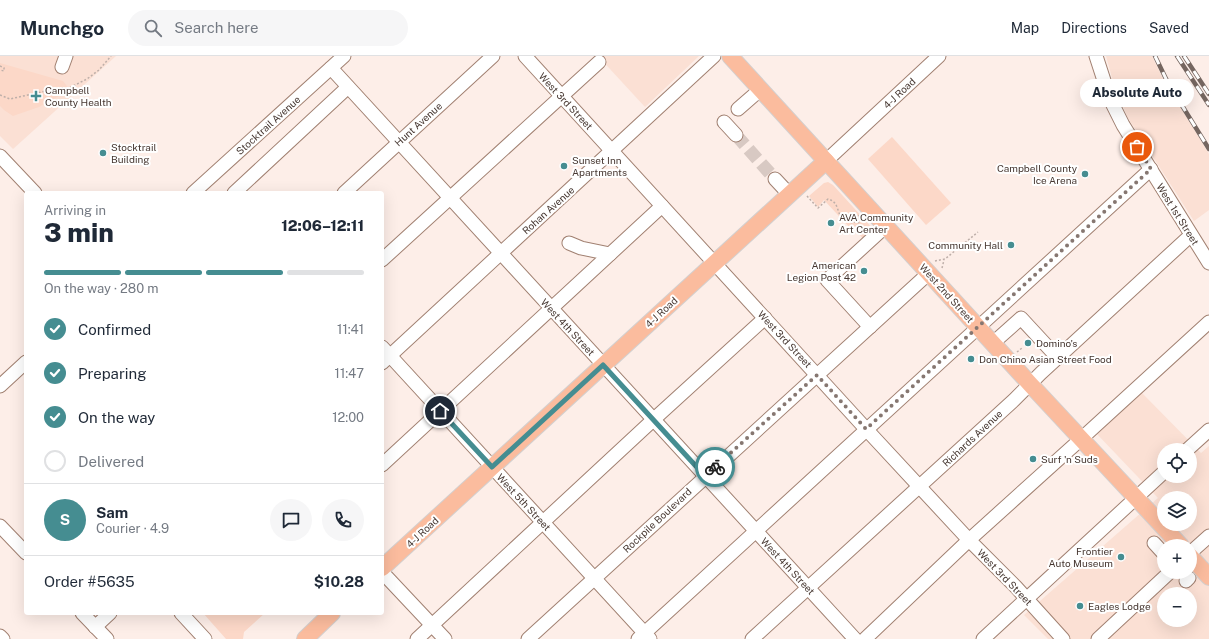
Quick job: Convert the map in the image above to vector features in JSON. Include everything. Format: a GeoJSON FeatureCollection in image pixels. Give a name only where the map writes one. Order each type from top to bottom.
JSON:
{"type":"FeatureCollection","features":[{"type":"Feature","properties":{"kind":"main road","name":"West 2nd Street"},"geometry":{"type":"LineString","coordinates":[[730,56],[886,226],[934,268],[978,327],[1136,498],[1162,539]]}},
{"type":"Feature","properties":{"kind":"main road","name":"4-J Road"},"geometry":{"type":"LineString","coordinates":[[384,566],[826,161]]}},
{"type":"Feature","properties":{"kind":"main road"},"geometry":{"type":"LineString","coordinates":[[1197,563],[1209,577]]}},
{"type":"Feature","properties":{"kind":"main road"},"geometry":{"type":"LineString","coordinates":[[305,639],[330,615]]}},
{"type":"Feature","properties":{"kind":"street","name":"Stocktrail Avenue"},"geometry":{"type":"LineString","coordinates":[[194,191],[344,56]]}},
{"type":"Feature","properties":{"kind":"street","name":"Hunt Avenue"},"geometry":{"type":"LineString","coordinates":[[346,191],[493,56]]}},
{"type":"Feature","properties":{"kind":"street","name":"West 3rd Street"},"geometry":{"type":"LineString","coordinates":[[525,56],[715,262],[866,429],[1063,639]]}},
{"type":"Feature","properties":{"kind":"street","name":"Rohan Avenue"},"geometry":{"type":"LineString","coordinates":[[385,355],[500,254],[714,56]]}},
{"type":"Feature","properties":{"kind":"street","name":"4-J Road"},"geometry":{"type":"LineString","coordinates":[[826,161],[939,56]]}},
{"type":"Feature","properties":{"kind":"street","name":"West 1st Street"},"geometry":{"type":"LineString","coordinates":[[1096,56],[1110,99],[1120,118],[1209,263]]}},
{"type":"Feature","properties":{"kind":"street"},"geometry":{"type":"LineString","coordinates":[[384,258],[599,62]]}},
{"type":"Feature","properties":{"kind":"street","name":"West 4th Street"},"geometry":{"type":"LineString","coordinates":[[331,68],[550,309],[855,639]]}},
{"type":"Feature","properties":{"kind":"street"},"geometry":{"type":"LineString","coordinates":[[236,191],[348,87]]}},
{"type":"Feature","properties":{"kind":"street"},"geometry":{"type":"LineString","coordinates":[[738,109],[760,89]]}},
{"type":"Feature","properties":{"kind":"street"},"geometry":{"type":"LineString","coordinates":[[724,122],[736,135]]}},
{"type":"Feature","properties":{"kind":"street"},"geometry":{"type":"LineString","coordinates":[[1,160],[32,191]]}},
{"type":"Feature","properties":{"kind":"street"},"geometry":{"type":"LineString","coordinates":[[644,637],[866,429],[1151,169]]}},
{"type":"Feature","properties":{"kind":"street"},"geometry":{"type":"LineString","coordinates":[[775,179],[790,195]]}},
{"type":"Feature","properties":{"kind":"street"},"geometry":{"type":"LineString","coordinates":[[384,463],[662,206]]}},
{"type":"Feature","properties":{"kind":"street"},"geometry":{"type":"LineString","coordinates":[[870,327],[827,280],[886,226]]}},
{"type":"Feature","properties":{"kind":"street","name":"Richards Avenue"},"geometry":{"type":"LineString","coordinates":[[752,639],[1191,235]]}},
{"type":"Feature","properties":{"kind":"street"},"geometry":{"type":"LineString","coordinates":[[570,243],[581,248],[610,254]]}},
{"type":"Feature","properties":{"kind":"street","name":"Rockpile Boulevard"},"geometry":{"type":"LineString","coordinates":[[528,639],[934,268]]}},
{"type":"Feature","properties":{"kind":"street"},"geometry":{"type":"LineString","coordinates":[[417,639],[765,318]]}},
{"type":"Feature","properties":{"kind":"street"},"geometry":{"type":"LineString","coordinates":[[993,343],[1021,318],[1058,358]]}},
{"type":"Feature","properties":{"kind":"street"},"geometry":{"type":"LineString","coordinates":[[865,639],[969,540],[1082,440],[1209,322]]}},
{"type":"Feature","properties":{"kind":"street","name":"West 5th Street"},"geometry":{"type":"LineString","coordinates":[[385,355],[440,411],[543,522],[644,637]]}},
{"type":"Feature","properties":{"kind":"street"},"geometry":{"type":"LineString","coordinates":[[0,386],[24,364]]}},
{"type":"Feature","properties":{"kind":"street"},"geometry":{"type":"LineString","coordinates":[[1195,443],[1209,430]]}},
{"type":"Feature","properties":{"kind":"street"},"geometry":{"type":"LineString","coordinates":[[983,639],[1157,478]]}},
{"type":"Feature","properties":{"kind":"street"},"geometry":{"type":"LineString","coordinates":[[0,526],[24,551]]}},
{"type":"Feature","properties":{"kind":"street"},"geometry":{"type":"LineString","coordinates":[[1197,548],[1209,536]]}},
{"type":"Feature","properties":{"kind":"street"},"geometry":{"type":"LineString","coordinates":[[384,574],[445,639]]}},
{"type":"Feature","properties":{"kind":"street"},"geometry":{"type":"LineString","coordinates":[[1098,639],[1162,579]]}},
{"type":"Feature","properties":{"kind":"street"},"geometry":{"type":"LineString","coordinates":[[84,615],[107,639]]}},
{"type":"Feature","properties":{"kind":"street"},"geometry":{"type":"LineString","coordinates":[[95,627],[108,615]]}},
{"type":"Feature","properties":{"kind":"street"},"geometry":{"type":"LineString","coordinates":[[183,615],[204,639]]}},
{"type":"Feature","properties":{"kind":"street"},"geometry":{"type":"LineString","coordinates":[[0,636],[3,639]]}},
{"type":"Feature","properties":{"kind":"path"},"geometry":{"type":"LineString","coordinates":[[0,95],[10,100],[59,88],[69,88],[87,79],[99,70],[111,56]]}},
{"type":"Feature","properties":{"kind":"path"},"geometry":{"type":"LineString","coordinates":[[0,66],[4,68],[4,71],[0,70]]}},
{"type":"Feature","properties":{"kind":"path"},"geometry":{"type":"LineString","coordinates":[[807,196],[818,208],[828,199],[832,200],[836,204],[840,215],[845,221],[855,222]]}},
{"type":"Feature","properties":{"kind":"path"},"geometry":{"type":"LineString","coordinates":[[934,268],[978,232]]}},
{"type":"Feature","properties":{"kind":"path"},"geometry":{"type":"LineString","coordinates":[[934,268],[945,259]]}},
{"type":"Feature","properties":{"kind":"path"},"geometry":{"type":"LineString","coordinates":[[1017,352],[1022,348]]}},
{"type":"Feature","properties":{"kind":"shaded area","name":"Campbell County Health"},"geometry":{"type":"Polygon","coordinates":[[[0,56],[116,56],[13,149],[0,136],[0,56]]]}},
{"type":"Feature","properties":{"kind":"shaded area"},"geometry":{"type":"Polygon","coordinates":[[[598,56],[699,56],[645,107],[598,56]]]}},
{"type":"Feature","properties":{"kind":"shaded area"},"geometry":{"type":"Polygon","coordinates":[[[1106,56],[1152,56],[1163,79],[1209,154],[1209,210],[1194,221],[1128,118],[1114,85],[1106,56]]]}},
{"type":"Feature","properties":{"kind":"shaded area"},"geometry":{"type":"Polygon","coordinates":[[[0,63],[63,81],[70,90],[39,107],[13,116],[0,106],[0,63]]]}},
{"type":"Feature","properties":{"kind":"shaded area"},"geometry":{"type":"Polygon","coordinates":[[[892,137],[951,203],[926,225],[868,159],[892,137]]]}},
{"type":"Feature","properties":{"kind":"shaded area"},"geometry":{"type":"Polygon","coordinates":[[[828,182],[833,185],[874,230],[865,241],[852,226],[850,228],[824,200],[818,207],[809,196],[824,183],[828,182]]]}},
{"type":"Feature","properties":{"kind":"shaded area"},"geometry":{"type":"Polygon","coordinates":[[[1142,393],[1191,443],[1157,443],[1157,483],[1197,483],[1197,449],[1201,453],[1209,446],[1209,639],[1048,639],[1024,615],[1157,499],[1157,531],[1197,531],[1197,491],[1157,491],[1157,497],[1096,433],[1142,393]]]}},
{"type":"Feature","properties":{"kind":"shaded area"},"geometry":{"type":"Polygon","coordinates":[[[205,615],[263,615],[244,632],[243,639],[226,639],[205,615]]]}},
{"type":"Feature","properties":{"kind":"tunnel"},"geometry":{"type":"LineString","coordinates":[[736,135],[775,179]]}},
{"type":"Feature","properties":{"kind":"railway"},"geometry":{"type":"LineString","coordinates":[[1155,56],[1168,83],[1209,149]]}},
{"type":"Feature","properties":{"kind":"railway"},"geometry":{"type":"LineString","coordinates":[[1177,56],[1209,105]]}},
{"type":"Feature","properties":{"kind":"railway"},"geometry":{"type":"LineString","coordinates":[[1184,56],[1209,94]]}},
{"type":"Feature","properties":{"kind":"way so far"},"geometry":{"type":"LineString","coordinates":[[715,467],[817,375],[866,429],[1151,169],[1137,147]]}},
{"type":"Feature","properties":{"kind":"place","name":"Campbell County Health"},"geometry":{"type":"Point","coordinates":[36,96]}},
{"type":"Feature","properties":{"kind":"place","name":"Absolute Auto"},"geometry":{"type":"Point","coordinates":[1137,147]}},
{"type":"Feature","properties":{"kind":"place","name":"Stocktrail Building"},"geometry":{"type":"Point","coordinates":[103,153]}},
{"type":"Feature","properties":{"kind":"place","name":"Sunset Inn Apartments"},"geometry":{"type":"Point","coordinates":[564,166]}},
{"type":"Feature","properties":{"kind":"place","name":"Campbell County Ice Arena"},"geometry":{"type":"Point","coordinates":[1085,174]}},
{"type":"Feature","properties":{"kind":"place","name":"AVA Community Art Center"},"geometry":{"type":"Point","coordinates":[831,223]}},
{"type":"Feature","properties":{"kind":"place","name":"Community Hall"},"geometry":{"type":"Point","coordinates":[1011,245]}},
{"type":"Feature","properties":{"kind":"place","name":"American Legion Post 42"},"geometry":{"type":"Point","coordinates":[864,271]}},
{"type":"Feature","properties":{"kind":"place","name":"Domino's"},"geometry":{"type":"Point","coordinates":[1028,343]}},
{"type":"Feature","properties":{"kind":"place","name":"Don Chino Asian Street Food"},"geometry":{"type":"Point","coordinates":[971,359]}},
{"type":"Feature","properties":{"kind":"place","name":"Surf 'n Suds"},"geometry":{"type":"Point","coordinates":[1033,459]}},
{"type":"Feature","properties":{"kind":"place","name":"Frontier Auto Museum"},"geometry":{"type":"Point","coordinates":[1121,557]}},
{"type":"Feature","properties":{"kind":"place","name":"Eagles Lodge"},"geometry":{"type":"Point","coordinates":[1080,606]}},
{"type":"Feature","properties":{"kind":"route"},"geometry":{"type":"LineString","coordinates":[[440,411],[492,467],[603,365],[705,476],[715,467]]}}]}
